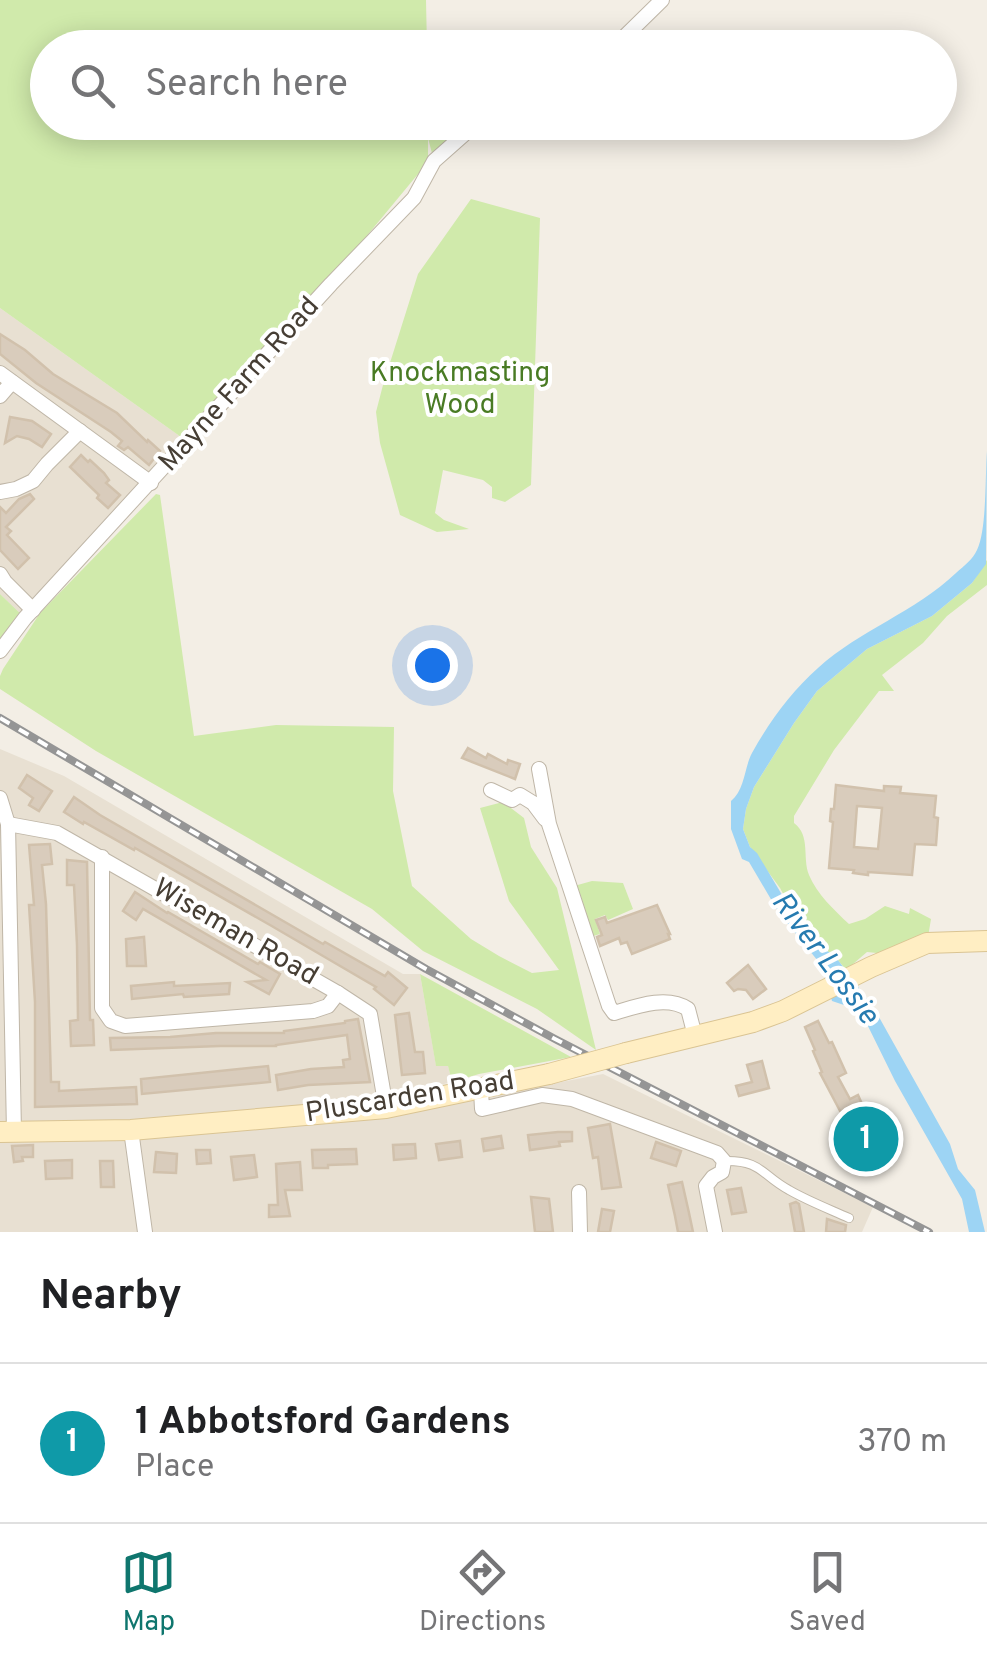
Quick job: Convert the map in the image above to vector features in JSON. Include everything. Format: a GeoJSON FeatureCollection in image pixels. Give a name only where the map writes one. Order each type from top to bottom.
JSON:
{"type":"FeatureCollection","features":[{"type":"Feature","properties":{"kind":"main road","name":"Pluscarden Road"},"geometry":{"type":"LineString","coordinates":[[7,1132],[131,1130],[386,1108],[481,1090],[753,1022],[927,943],[987,941]]}},
{"type":"Feature","properties":{"kind":"street"},"geometry":{"type":"LineString","coordinates":[[631,30],[662,0]]}},
{"type":"Feature","properties":{"kind":"street","name":"Mayne Farm Road"},"geometry":{"type":"LineString","coordinates":[[0,651],[32,610],[414,198],[434,161],[458,140]]}},
{"type":"Feature","properties":{"kind":"street"},"geometry":{"type":"LineString","coordinates":[[0,396],[6,378],[151,483]]}},
{"type":"Feature","properties":{"kind":"street"},"geometry":{"type":"LineString","coordinates":[[0,492],[33,481],[80,431]]}},
{"type":"Feature","properties":{"kind":"street"},"geometry":{"type":"LineString","coordinates":[[0,574],[32,610]]}},
{"type":"Feature","properties":{"kind":"street"},"geometry":{"type":"LineString","coordinates":[[539,769],[549,824],[608,1006],[614,1013],[642,1004],[677,1002],[688,1009],[695,1036]]}},
{"type":"Feature","properties":{"kind":"street"},"geometry":{"type":"LineString","coordinates":[[491,790],[512,800],[520,796],[533,803],[549,824]]}},
{"type":"Feature","properties":{"kind":"street"},"geometry":{"type":"LineString","coordinates":[[0,798],[4,825],[7,1132]]}},
{"type":"Feature","properties":{"kind":"street","name":"Wiseman Road"},"geometry":{"type":"LineString","coordinates":[[4,825],[58,833],[370,1014],[386,1108]]}},
{"type":"Feature","properties":{"kind":"street"},"geometry":{"type":"LineString","coordinates":[[102,857],[102,1008],[111,1021],[125,1026],[314,1011],[328,1006],[338,993]]}},
{"type":"Feature","properties":{"kind":"street"},"geometry":{"type":"LineString","coordinates":[[481,1090],[482,1109],[542,1095],[572,1099],[717,1153],[724,1160],[722,1172],[706,1186],[714,1232]]}},
{"type":"Feature","properties":{"kind":"street"},"geometry":{"type":"LineString","coordinates":[[131,1130],[145,1232]]}},
{"type":"Feature","properties":{"kind":"street"},"geometry":{"type":"LineString","coordinates":[[579,1192],[580,1232]]}},
{"type":"Feature","properties":{"kind":"lane"},"geometry":{"type":"LineString","coordinates":[[724,1160],[753,1164],[790,1191],[849,1218]]}},
{"type":"Feature","properties":{"kind":"shaded area"},"geometry":{"type":"Polygon","coordinates":[[[0,308],[188,442],[25,618],[0,594],[0,308]]]}},
{"type":"Feature","properties":{"kind":"shaded area"},"geometry":{"type":"Polygon","coordinates":[[[0,749],[64,776],[403,974],[420,974],[436,1065],[448,1066],[452,1082],[372,1102],[138,1122],[0,1125],[0,749]]]}},
{"type":"Feature","properties":{"kind":"shaded area"},"geometry":{"type":"Polygon","coordinates":[[[603,1074],[873,1207],[862,1232],[0,1232],[0,1138],[457,1102],[603,1074]]]}},
{"type":"Feature","properties":{"kind":"green space"},"geometry":{"type":"Polygon","coordinates":[[[0,0],[426,0],[427,30],[30,30],[30,140],[428,140],[428,162],[268,355],[188,442],[0,308],[0,0]]]}},
{"type":"Feature","properties":{"kind":"green space"},"geometry":{"type":"Polygon","coordinates":[[[429,140],[458,140],[434,161],[429,140]]]}},
{"type":"Feature","properties":{"kind":"green space","name":"Knockmasting Wood"},"geometry":{"type":"Polygon","coordinates":[[[471,199],[540,218],[531,485],[505,502],[492,498],[492,487],[483,480],[443,470],[435,513],[469,529],[437,532],[400,515],[380,443],[376,412],[418,274],[471,199]]]}},
{"type":"Feature","properties":{"kind":"green space"},"geometry":{"type":"Polygon","coordinates":[[[156,494],[160,495],[194,736],[276,725],[394,727],[393,791],[412,886],[471,939],[499,956],[532,973],[559,970],[509,901],[480,808],[503,802],[524,818],[531,847],[557,888],[596,1050],[537,1009],[423,951],[372,909],[96,751],[0,689],[3,669],[40,613],[156,494]]]}},
{"type":"Feature","properties":{"kind":"green space"},"geometry":{"type":"Polygon","coordinates":[[[987,560],[987,585],[882,675],[894,691],[879,691],[834,750],[794,816],[794,823],[803,834],[812,882],[849,924],[885,906],[909,914],[910,908],[931,919],[927,943],[897,955],[867,952],[846,970],[834,955],[818,946],[808,928],[800,925],[780,888],[750,847],[743,829],[746,809],[754,787],[817,691],[867,649],[932,616],[972,583],[987,560]]]}},
{"type":"Feature","properties":{"kind":"green space"},"geometry":{"type":"Polygon","coordinates":[[[0,594],[25,618],[0,651],[0,594]]]}},
{"type":"Feature","properties":{"kind":"green space"},"geometry":{"type":"Polygon","coordinates":[[[592,881],[623,883],[633,909],[608,920],[605,915],[595,919],[600,934],[590,937],[574,886],[592,881]]]}},
{"type":"Feature","properties":{"kind":"green space"},"geometry":{"type":"Polygon","coordinates":[[[420,974],[571,1057],[452,1082],[448,1066],[436,1066],[420,974]]]}},
{"type":"Feature","properties":{"kind":"water","name":"River Lossie"},"geometry":{"type":"Polygon","coordinates":[[[987,451],[986,564],[972,583],[932,616],[867,649],[817,691],[754,787],[743,829],[750,847],[800,925],[808,928],[818,946],[834,955],[870,1001],[950,1144],[958,1169],[975,1190],[985,1232],[969,1232],[962,1199],[863,1016],[832,1001],[822,966],[779,913],[749,862],[742,859],[731,829],[731,801],[766,730],[808,677],[834,655],[940,587],[973,556],[982,529],[987,451]]]}},
{"type":"Feature","properties":{"kind":"building"},"geometry":{"type":"Polygon","coordinates":[[[0,334],[53,374],[117,413],[148,440],[160,451],[149,465],[128,447],[124,450],[118,446],[122,441],[111,432],[36,383],[0,354],[0,334]]]}},
{"type":"Feature","properties":{"kind":"building"},"geometry":{"type":"Polygon","coordinates":[[[10,417],[32,421],[51,434],[42,447],[17,436],[5,443],[10,417]]]}},
{"type":"Feature","properties":{"kind":"building"},"geometry":{"type":"Polygon","coordinates":[[[81,455],[104,473],[109,480],[106,483],[120,495],[108,508],[70,467],[81,455]]]}},
{"type":"Feature","properties":{"kind":"building"},"geometry":{"type":"Polygon","coordinates":[[[30,494],[34,499],[6,527],[11,531],[7,535],[29,558],[18,569],[0,550],[0,507],[6,513],[30,494]]]}},
{"type":"Feature","properties":{"kind":"building"},"geometry":{"type":"Polygon","coordinates":[[[468,748],[486,758],[488,754],[507,764],[508,760],[520,764],[515,779],[462,758],[468,748]]]}},
{"type":"Feature","properties":{"kind":"building"},"geometry":{"type":"Polygon","coordinates":[[[27,775],[52,791],[39,811],[29,805],[33,798],[19,788],[27,775]]]}},
{"type":"Feature","properties":{"kind":"building"},"geometry":{"type":"Polygon","coordinates":[[[836,785],[884,791],[884,786],[901,787],[900,793],[936,796],[936,845],[915,844],[912,875],[868,875],[829,868],[836,785]],[[857,806],[854,847],[878,849],[882,808],[857,806]]]}},
{"type":"Feature","properties":{"kind":"building"},"geometry":{"type":"Polygon","coordinates":[[[74,797],[323,944],[385,976],[388,972],[407,988],[394,1005],[376,987],[270,925],[64,812],[74,797]]]}},
{"type":"Feature","properties":{"kind":"building"},"geometry":{"type":"Polygon","coordinates":[[[50,844],[52,864],[42,865],[51,1082],[59,1082],[59,1091],[136,1087],[137,1104],[35,1107],[35,1002],[29,905],[34,905],[29,845],[50,844]]]}},
{"type":"Feature","properties":{"kind":"building"},"geometry":{"type":"Polygon","coordinates":[[[67,860],[87,862],[90,1020],[94,1045],[71,1046],[70,1021],[78,1020],[77,945],[74,885],[67,885],[67,860]]]}},
{"type":"Feature","properties":{"kind":"building"},"geometry":{"type":"Polygon","coordinates":[[[135,892],[280,974],[269,994],[247,982],[266,980],[143,909],[136,920],[123,911],[135,892]]]}},
{"type":"Feature","properties":{"kind":"building"},"geometry":{"type":"Polygon","coordinates":[[[657,905],[670,939],[632,954],[627,942],[621,944],[619,938],[600,946],[597,937],[602,935],[596,920],[605,917],[607,923],[657,905]]]}},
{"type":"Feature","properties":{"kind":"building"},"geometry":{"type":"Polygon","coordinates":[[[144,937],[146,966],[127,966],[126,939],[144,937]]]}},
{"type":"Feature","properties":{"kind":"building"},"geometry":{"type":"Polygon","coordinates":[[[748,965],[766,989],[753,999],[746,990],[734,991],[727,983],[748,965]]]}},
{"type":"Feature","properties":{"kind":"building"},"geometry":{"type":"Polygon","coordinates":[[[174,982],[174,986],[230,983],[229,994],[132,999],[131,986],[174,982]]]}},
{"type":"Feature","properties":{"kind":"building"},"geometry":{"type":"Polygon","coordinates":[[[409,1013],[415,1052],[423,1052],[425,1073],[402,1075],[395,1015],[409,1013]]]}},
{"type":"Feature","properties":{"kind":"building"},"geometry":{"type":"Polygon","coordinates":[[[358,1019],[370,1082],[278,1090],[276,1075],[344,1067],[343,1060],[350,1059],[347,1035],[276,1046],[111,1050],[110,1038],[284,1033],[358,1019]]]}},
{"type":"Feature","properties":{"kind":"building"},"geometry":{"type":"Polygon","coordinates":[[[818,1021],[846,1073],[838,1077],[850,1099],[858,1095],[862,1104],[855,1108],[869,1135],[874,1132],[880,1143],[873,1146],[877,1154],[869,1158],[865,1151],[858,1155],[853,1145],[857,1143],[820,1073],[805,1027],[818,1021]]]}},
{"type":"Feature","properties":{"kind":"building"},"geometry":{"type":"Polygon","coordinates":[[[762,1061],[769,1088],[739,1096],[736,1086],[752,1082],[747,1065],[762,1061]]]}},
{"type":"Feature","properties":{"kind":"building"},"geometry":{"type":"Polygon","coordinates":[[[268,1066],[270,1082],[142,1094],[141,1079],[268,1066]]]}},
{"type":"Feature","properties":{"kind":"building"},"geometry":{"type":"Polygon","coordinates":[[[610,1124],[621,1187],[602,1189],[598,1157],[593,1158],[588,1128],[610,1124]]]}},
{"type":"Feature","properties":{"kind":"building"},"geometry":{"type":"Polygon","coordinates":[[[572,1132],[572,1141],[530,1150],[528,1135],[572,1132]]]}},
{"type":"Feature","properties":{"kind":"building"},"geometry":{"type":"Polygon","coordinates":[[[501,1136],[503,1148],[484,1151],[482,1139],[501,1136]]]}},
{"type":"Feature","properties":{"kind":"building"},"geometry":{"type":"Polygon","coordinates":[[[460,1141],[462,1157],[439,1160],[436,1144],[460,1141]]]}},
{"type":"Feature","properties":{"kind":"building"},"geometry":{"type":"Polygon","coordinates":[[[656,1142],[681,1151],[676,1166],[651,1158],[656,1142]]]}},
{"type":"Feature","properties":{"kind":"building"},"geometry":{"type":"Polygon","coordinates":[[[415,1144],[416,1158],[394,1160],[393,1145],[415,1144]]]}},
{"type":"Feature","properties":{"kind":"building"},"geometry":{"type":"Polygon","coordinates":[[[33,1145],[33,1157],[14,1162],[12,1146],[33,1145]]]}},
{"type":"Feature","properties":{"kind":"building"},"geometry":{"type":"Polygon","coordinates":[[[356,1149],[357,1164],[313,1168],[312,1150],[356,1149]]]}},
{"type":"Feature","properties":{"kind":"building"},"geometry":{"type":"Polygon","coordinates":[[[196,1150],[210,1150],[211,1163],[197,1164],[196,1150]]]}},
{"type":"Feature","properties":{"kind":"building"},"geometry":{"type":"Polygon","coordinates":[[[156,1152],[177,1154],[176,1173],[154,1172],[156,1152]]]}},
{"type":"Feature","properties":{"kind":"building"},"geometry":{"type":"Polygon","coordinates":[[[254,1155],[257,1177],[234,1180],[231,1157],[254,1155]]]}},
{"type":"Feature","properties":{"kind":"building"},"geometry":{"type":"Polygon","coordinates":[[[72,1160],[72,1178],[46,1179],[45,1161],[72,1160]]]}},
{"type":"Feature","properties":{"kind":"building"},"geometry":{"type":"Polygon","coordinates":[[[100,1161],[113,1161],[114,1187],[101,1187],[100,1161]]]}},
{"type":"Feature","properties":{"kind":"building"},"geometry":{"type":"Polygon","coordinates":[[[300,1162],[302,1190],[285,1190],[290,1216],[269,1217],[269,1205],[278,1205],[276,1164],[300,1162]]]}},
{"type":"Feature","properties":{"kind":"building"},"geometry":{"type":"Polygon","coordinates":[[[682,1182],[693,1232],[678,1232],[668,1185],[682,1182]]]}},
{"type":"Feature","properties":{"kind":"building"},"geometry":{"type":"Polygon","coordinates":[[[741,1188],[746,1212],[732,1214],[727,1190],[741,1188]]]}},
{"type":"Feature","properties":{"kind":"building"},"geometry":{"type":"Polygon","coordinates":[[[531,1197],[549,1199],[553,1232],[535,1232],[531,1197]]]}},
{"type":"Feature","properties":{"kind":"building"},"geometry":{"type":"Polygon","coordinates":[[[796,1202],[804,1232],[795,1232],[790,1204],[796,1202]]]}},
{"type":"Feature","properties":{"kind":"building"},"geometry":{"type":"Polygon","coordinates":[[[602,1209],[614,1211],[610,1232],[598,1232],[602,1209]]]}},
{"type":"Feature","properties":{"kind":"building"},"geometry":{"type":"Polygon","coordinates":[[[827,1219],[846,1225],[845,1232],[826,1232],[827,1219]]]}},
{"type":"Feature","properties":{"kind":"railway"},"geometry":{"type":"LineString","coordinates":[[0,718],[426,969],[929,1232]]}},
{"type":"Feature","properties":{"kind":"place","name":"1 Abbotsford Gardens"},"geometry":{"type":"Point","coordinates":[866,1139]}}]}
